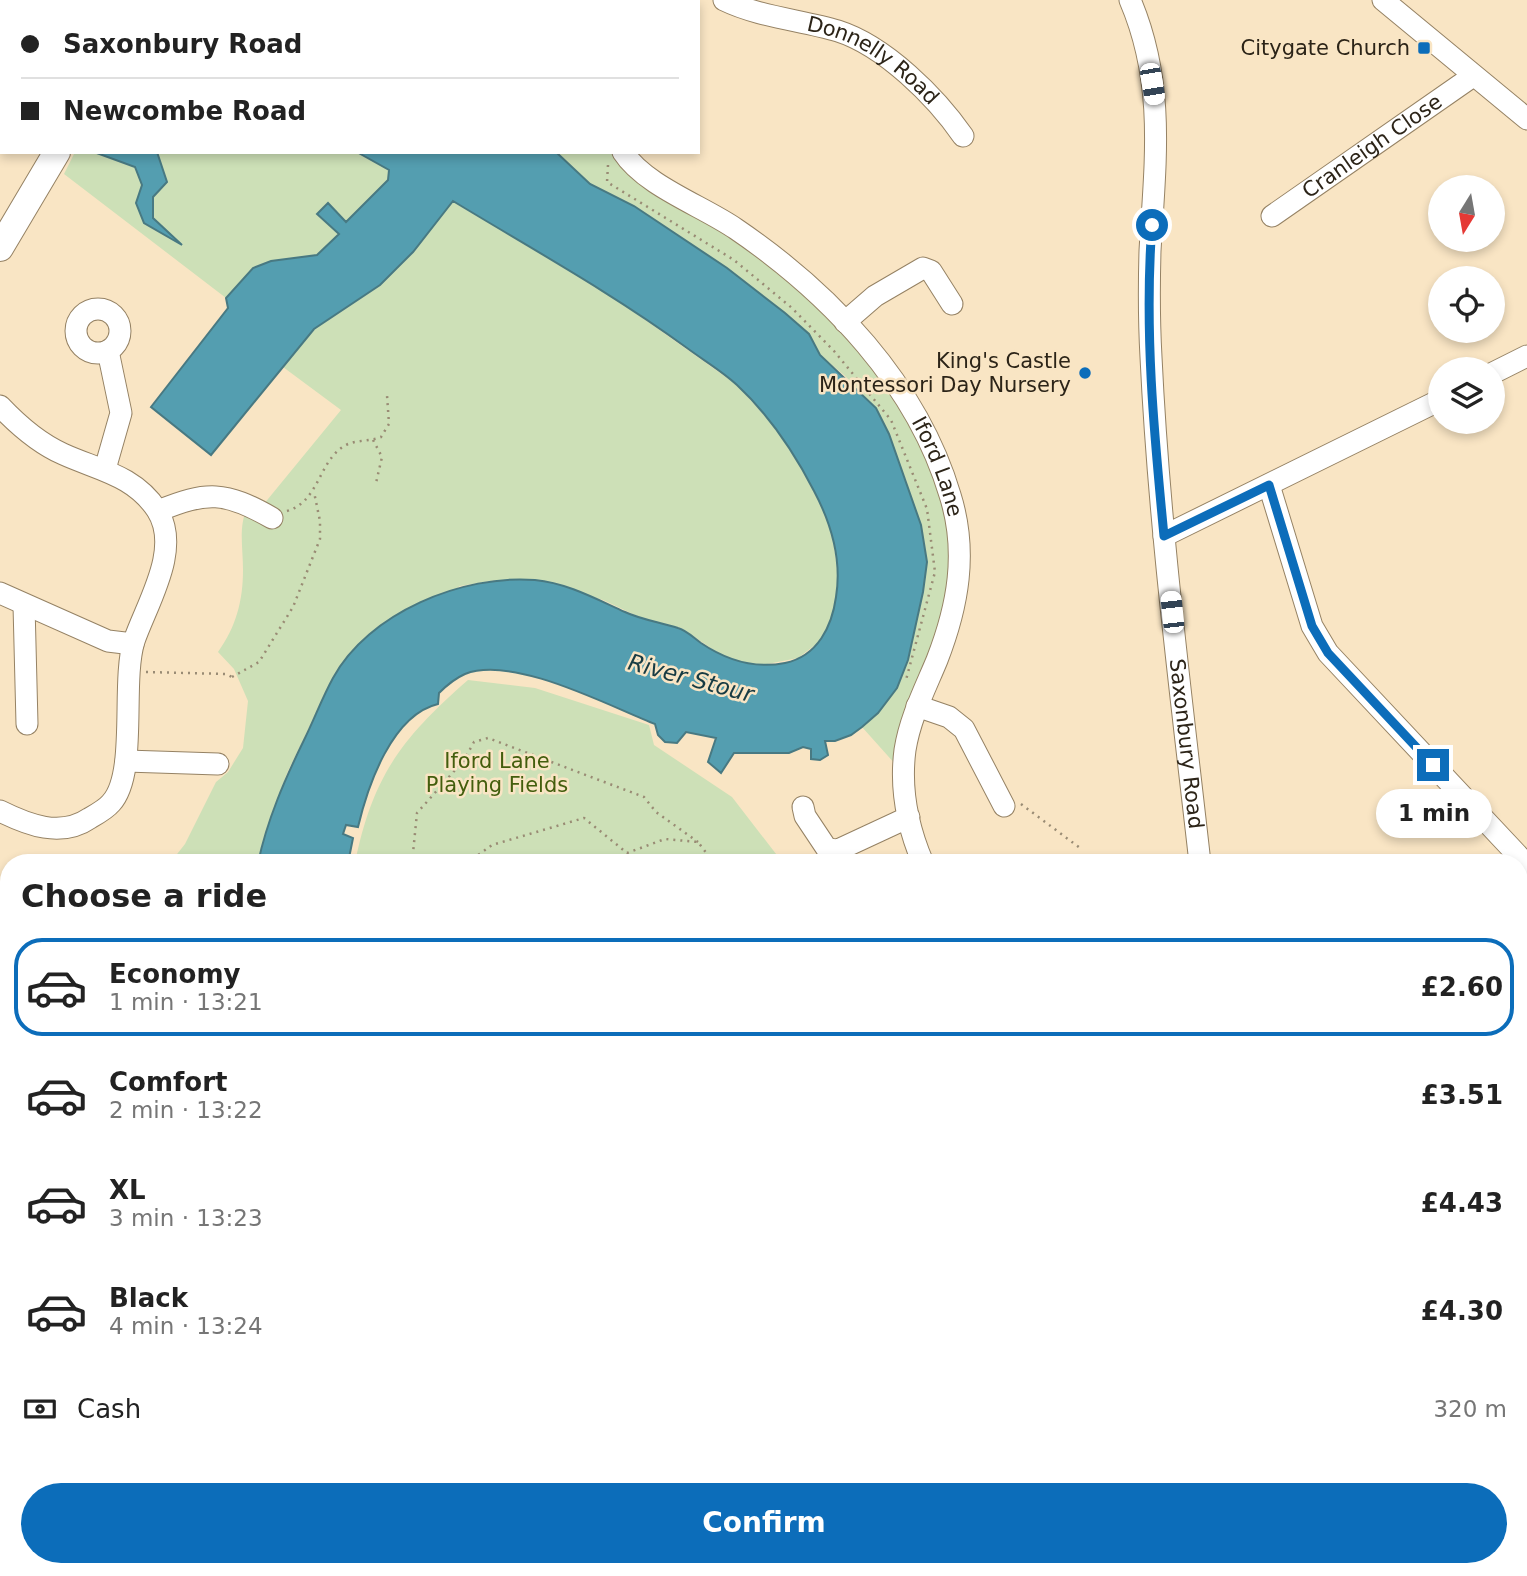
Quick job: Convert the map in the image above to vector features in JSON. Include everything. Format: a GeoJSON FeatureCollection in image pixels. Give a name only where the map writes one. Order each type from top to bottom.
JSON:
{"type":"FeatureCollection","features":[{"type":"Feature","properties":{"kind":"main road"},"geometry":{"type":"LineString","coordinates":[[0,248],[56,154]]}},
{"type":"Feature","properties":{"kind":"street","name":"Donnelly Road"},"geometry":{"type":"LineString","coordinates":[[724,0],[840,32],[861,41],[924,88],[963,136]]}},
{"type":"Feature","properties":{"kind":"street","name":"Saxonbury Road"},"geometry":{"type":"LineString","coordinates":[[1130,0],[1149,63],[1156,104],[1158,155],[1149,302],[1155,443],[1199,854]]}},
{"type":"Feature","properties":{"kind":"street"},"geometry":{"type":"LineString","coordinates":[[1383,0],[1527,119]]}},
{"type":"Feature","properties":{"kind":"street","name":"Cranleigh Close"},"geometry":{"type":"LineString","coordinates":[[1272,216],[1473,76]]}},
{"type":"Feature","properties":{"kind":"street","name":"Iford Lane"},"geometry":{"type":"LineString","coordinates":[[616,157],[736,228],[782,263],[874,353],[908,400],[933,448],[951,496],[959,533],[958,593],[950,626],[910,699],[904,789],[912,838],[919,854]]}},
{"type":"Feature","properties":{"kind":"street"},"geometry":{"type":"LineString","coordinates":[[845,322],[875,296],[923,268],[931,271],[952,304]]}},
{"type":"Feature","properties":{"kind":"street"},"geometry":{"type":"LineString","coordinates":[[105,468],[121,412],[108,351]]}},
{"type":"Feature","properties":{"kind":"street"},"geometry":{"type":"LineString","coordinates":[[1505,367],[1527,356]]}},
{"type":"Feature","properties":{"kind":"street"},"geometry":{"type":"LineString","coordinates":[[0,406],[22,429],[60,453],[105,468],[133,483],[158,511],[165,532],[165,556],[133,644],[129,672],[126,761],[123,781],[113,802],[79,826],[50,828],[28,825],[0,811]]}},
{"type":"Feature","properties":{"kind":"street"},"geometry":{"type":"LineString","coordinates":[[1164,536],[1428,406]]}},
{"type":"Feature","properties":{"kind":"street"},"geometry":{"type":"LineString","coordinates":[[1269,485],[1312,626],[1328,653],[1517,854]]}},
{"type":"Feature","properties":{"kind":"street"},"geometry":{"type":"LineString","coordinates":[[158,511],[196,495],[248,505],[272,518]]}},
{"type":"Feature","properties":{"kind":"street"},"geometry":{"type":"LineString","coordinates":[[0,593],[108,641],[133,644]]}},
{"type":"Feature","properties":{"kind":"street"},"geometry":{"type":"LineString","coordinates":[[24,605],[27,724]]}},
{"type":"Feature","properties":{"kind":"street"},"geometry":{"type":"LineString","coordinates":[[910,699],[949,717],[964,729],[1004,806]]}},
{"type":"Feature","properties":{"kind":"street"},"geometry":{"type":"LineString","coordinates":[[126,761],[218,764]]}},
{"type":"Feature","properties":{"kind":"street"},"geometry":{"type":"LineString","coordinates":[[803,807],[805,816],[827,849],[838,850],[909,817]]}},
{"type":"Feature","properties":{"kind":"path"},"geometry":{"type":"LineString","coordinates":[[616,157],[607,182],[734,260],[792,308],[843,361],[891,420],[927,509],[935,572],[919,641],[910,699]]}},
{"type":"Feature","properties":{"kind":"path"},"geometry":{"type":"LineString","coordinates":[[272,518],[296,509],[314,492],[331,458],[348,444],[381,438],[388,424],[387,395]]}},
{"type":"Feature","properties":{"kind":"path"},"geometry":{"type":"LineString","coordinates":[[373,440],[382,457],[376,483]]}},
{"type":"Feature","properties":{"kind":"path"},"geometry":{"type":"LineString","coordinates":[[129,672],[226,674],[232,679],[259,662],[275,641],[293,607],[320,539],[320,521],[314,492]]}},
{"type":"Feature","properties":{"kind":"path"},"geometry":{"type":"LineString","coordinates":[[413,854],[417,813],[464,760],[474,742],[488,738],[644,797],[656,812],[698,842],[707,854]]}},
{"type":"Feature","properties":{"kind":"path"},"geometry":{"type":"LineString","coordinates":[[1004,806],[1020,804],[1080,848]]}},
{"type":"Feature","properties":{"kind":"path"},"geometry":{"type":"LineString","coordinates":[[480,854],[492,845],[584,818],[627,853],[665,839],[698,842]]}},
{"type":"Feature","properties":{"kind":"green space"},"geometry":{"type":"Polygon","coordinates":[[[74,154],[99,154],[135,167],[142,185],[144,223],[178,243],[153,218],[153,197],[167,182],[158,154],[361,154],[389,170],[388,180],[346,222],[317,215],[339,234],[317,255],[271,261],[253,268],[226,298],[64,174],[74,154]]]}},
{"type":"Feature","properties":{"kind":"green space"},"geometry":{"type":"Polygon","coordinates":[[[558,154],[626,154],[816,293],[933,448],[960,566],[905,775],[862,727],[878,713],[897,688],[908,660],[923,592],[907,482],[876,408],[820,355],[809,334],[761,294],[634,206],[590,184],[558,154]]]}},
{"type":"Feature","properties":{"kind":"green space"},"geometry":{"type":"Polygon","coordinates":[[[453,201],[596,285],[737,385],[779,432],[797,459],[831,526],[839,581],[833,619],[823,639],[798,658],[762,665],[730,661],[681,628],[650,622],[603,600],[537,580],[497,580],[460,586],[334,676],[288,771],[270,818],[260,854],[177,854],[185,844],[216,782],[228,772],[243,748],[248,701],[234,669],[218,652],[230,633],[240,603],[243,581],[242,529],[245,513],[248,505],[259,510],[341,410],[283,367],[314,329],[380,285],[413,252],[453,201]]]}},
{"type":"Feature","properties":{"kind":"green space","name":"Iford Lane Playing Fields"},"geometry":{"type":"Polygon","coordinates":[[[468,680],[535,688],[649,725],[654,745],[732,797],[776,854],[357,854],[362,832],[381,782],[408,740],[468,680]]]}},
{"type":"Feature","properties":{"kind":"water"},"geometry":{"type":"Polygon","coordinates":[[[99,154],[158,154],[167,182],[153,197],[153,218],[182,245],[144,223],[136,203],[142,185],[135,167],[99,154]]]}},
{"type":"Feature","properties":{"kind":"water","name":"River Stour"},"geometry":{"type":"Polygon","coordinates":[[[361,154],[558,154],[590,184],[634,206],[727,268],[785,313],[809,334],[820,355],[876,408],[889,434],[921,525],[927,562],[923,592],[908,660],[897,688],[878,713],[862,727],[851,735],[835,741],[825,741],[828,755],[820,760],[811,759],[811,749],[803,747],[789,753],[734,753],[721,773],[708,762],[716,738],[686,732],[677,743],[665,742],[658,735],[655,724],[588,695],[535,677],[509,671],[485,670],[465,674],[451,682],[439,693],[438,704],[422,711],[395,737],[384,754],[368,792],[358,827],[346,825],[343,834],[353,838],[350,854],[260,854],[277,800],[333,678],[349,655],[369,634],[420,602],[449,591],[507,580],[535,580],[558,584],[631,615],[681,629],[730,658],[762,665],[797,659],[815,647],[827,629],[834,608],[836,556],[834,542],[820,503],[789,448],[749,397],[719,370],[659,328],[453,201],[413,252],[380,285],[314,329],[211,455],[151,407],[228,308],[226,298],[253,268],[271,261],[317,255],[339,234],[317,214],[328,203],[346,222],[388,180],[389,170],[361,154]]]}},
{"type":"Feature","properties":{"kind":"place","name":"Citygate Church"},"geometry":{"type":"Point","coordinates":[1424,48]}},
{"type":"Feature","properties":{"kind":"place","name":"King's Castle Montessori Day Nursery"},"geometry":{"type":"Point","coordinates":[1085,373]}},
{"type":"Feature","properties":{"kind":"route"},"geometry":{"type":"LineString","coordinates":[[1152,225],[1149,308],[1155,443],[1164,536],[1269,485],[1312,626],[1328,653],[1433,765]]}}]}
